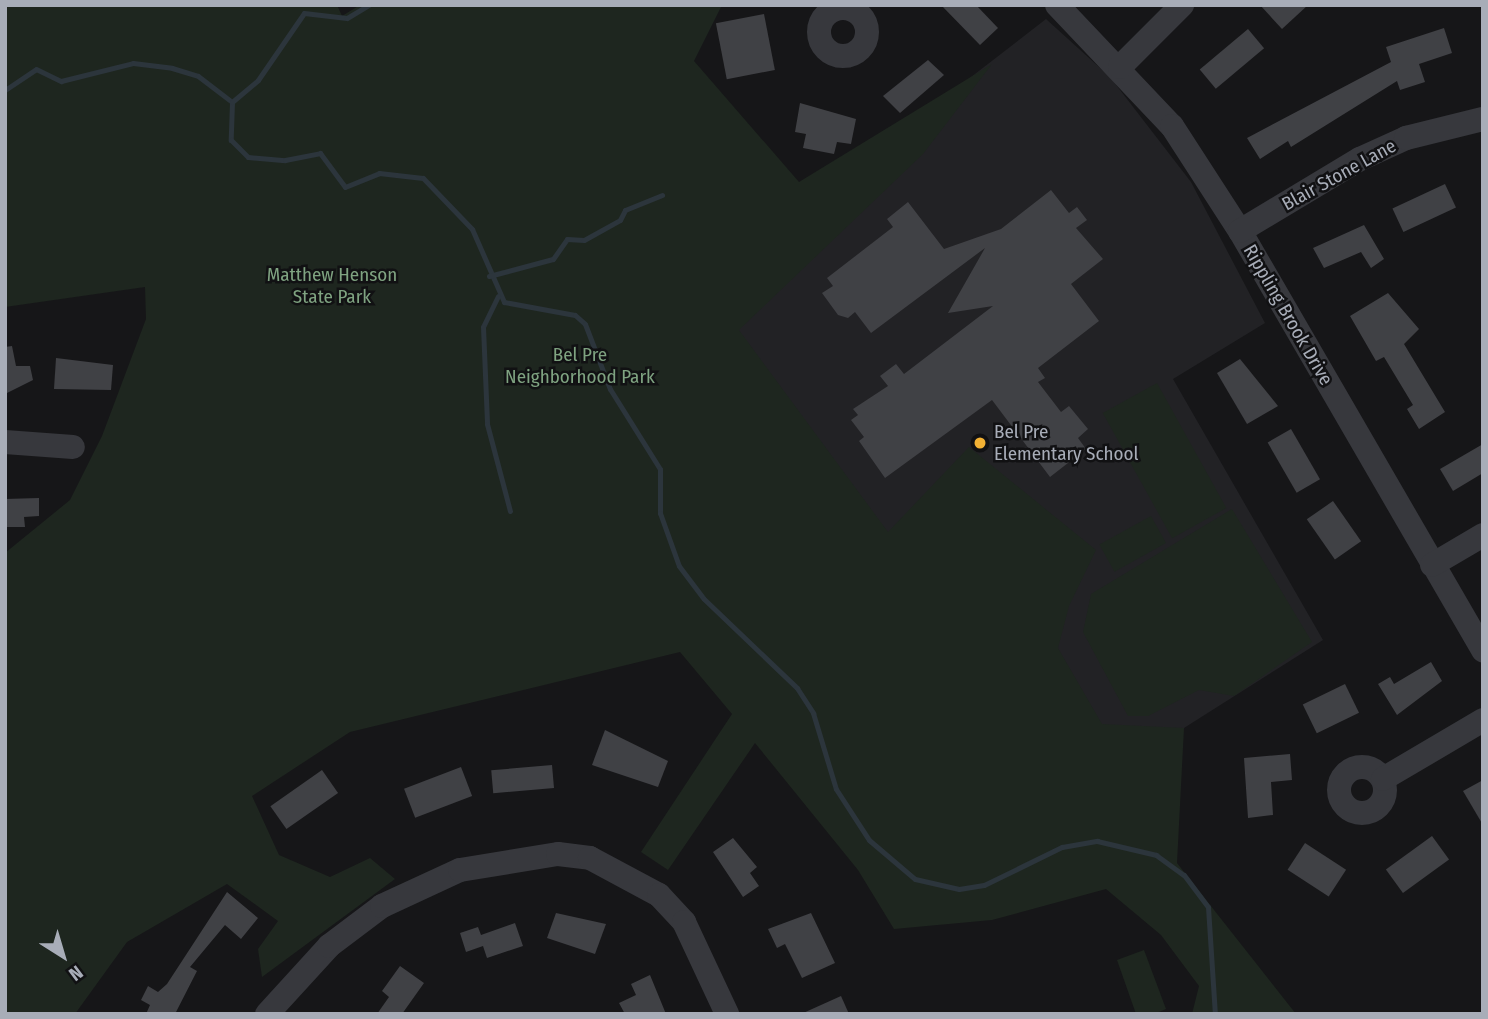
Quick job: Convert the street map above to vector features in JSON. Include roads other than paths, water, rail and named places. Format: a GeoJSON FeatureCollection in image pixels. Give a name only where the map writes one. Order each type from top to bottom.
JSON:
{"type":"FeatureCollection","features":[{"type":"Feature","properties":{"kind":"street","name":"Rippling Brook Drive"},"geometry":{"type":"LineString","coordinates":[[1057,5],[1120,67],[1171,126],[1240,231],[1483,650]]}},
{"type":"Feature","properties":{"kind":"street"},"geometry":{"type":"LineString","coordinates":[[1120,67],[1182,5]]}},
{"type":"Feature","properties":{"kind":"street","name":"Blair Stone Lane"},"geometry":{"type":"LineString","coordinates":[[1240,231],[1360,159],[1406,138],[1483,119]]}},
{"type":"Feature","properties":{"kind":"street"},"geometry":{"type":"LineString","coordinates":[[5,442],[73,446]]}},
{"type":"Feature","properties":{"kind":"street"},"geometry":{"type":"LineString","coordinates":[[1432,565],[1483,536]]}},
{"type":"Feature","properties":{"kind":"street"},"geometry":{"type":"LineString","coordinates":[[1383,779],[1483,720]]}},
{"type":"Feature","properties":{"kind":"street"},"geometry":{"type":"LineString","coordinates":[[268,1013],[329,946],[382,906],[460,870],[558,854],[590,859],[659,895],[684,922],[727,1014]]}},
{"type":"Feature","properties":{"kind":"waterway"},"geometry":{"type":"LineString","coordinates":[[232,102],[258,80],[304,13],[347,18],[369,5]]}},
{"type":"Feature","properties":{"kind":"waterway"},"geometry":{"type":"LineString","coordinates":[[5,90],[36,69],[61,81],[133,63],[172,68],[198,76],[232,102],[231,140],[248,157],[285,160],[320,153],[345,187],[379,173],[423,178],[472,229],[504,302],[575,315],[585,324],[610,389],[660,469],[660,513],[679,566],[704,599],[797,688],[813,713],[836,789],[869,840],[915,879],[959,889],[984,885],[1062,847],[1097,841],[1156,855],[1184,875],[1208,907],[1215,1014]]}},
{"type":"Feature","properties":{"kind":"waterway"},"geometry":{"type":"LineString","coordinates":[[489,276],[553,259],[567,239],[584,240],[620,220],[625,210],[662,195]]}},
{"type":"Feature","properties":{"kind":"waterway"},"geometry":{"type":"LineString","coordinates":[[498,296],[483,327],[487,424],[510,511]]}},
{"type":"Feature","properties":{"kind":"place","name":"Bel Pre Elementary School"},"geometry":{"type":"Point","coordinates":[980,443]}},
{"type":"Feature","properties":{"kind":"park label","name":"Matthew Henson State Park"},"geometry":{"type":"Point","coordinates":[332,286]}},
{"type":"Feature","properties":{"kind":"park label","name":"Bel Pre Neighborhood Park"},"geometry":{"type":"Point","coordinates":[580,366]}}]}
